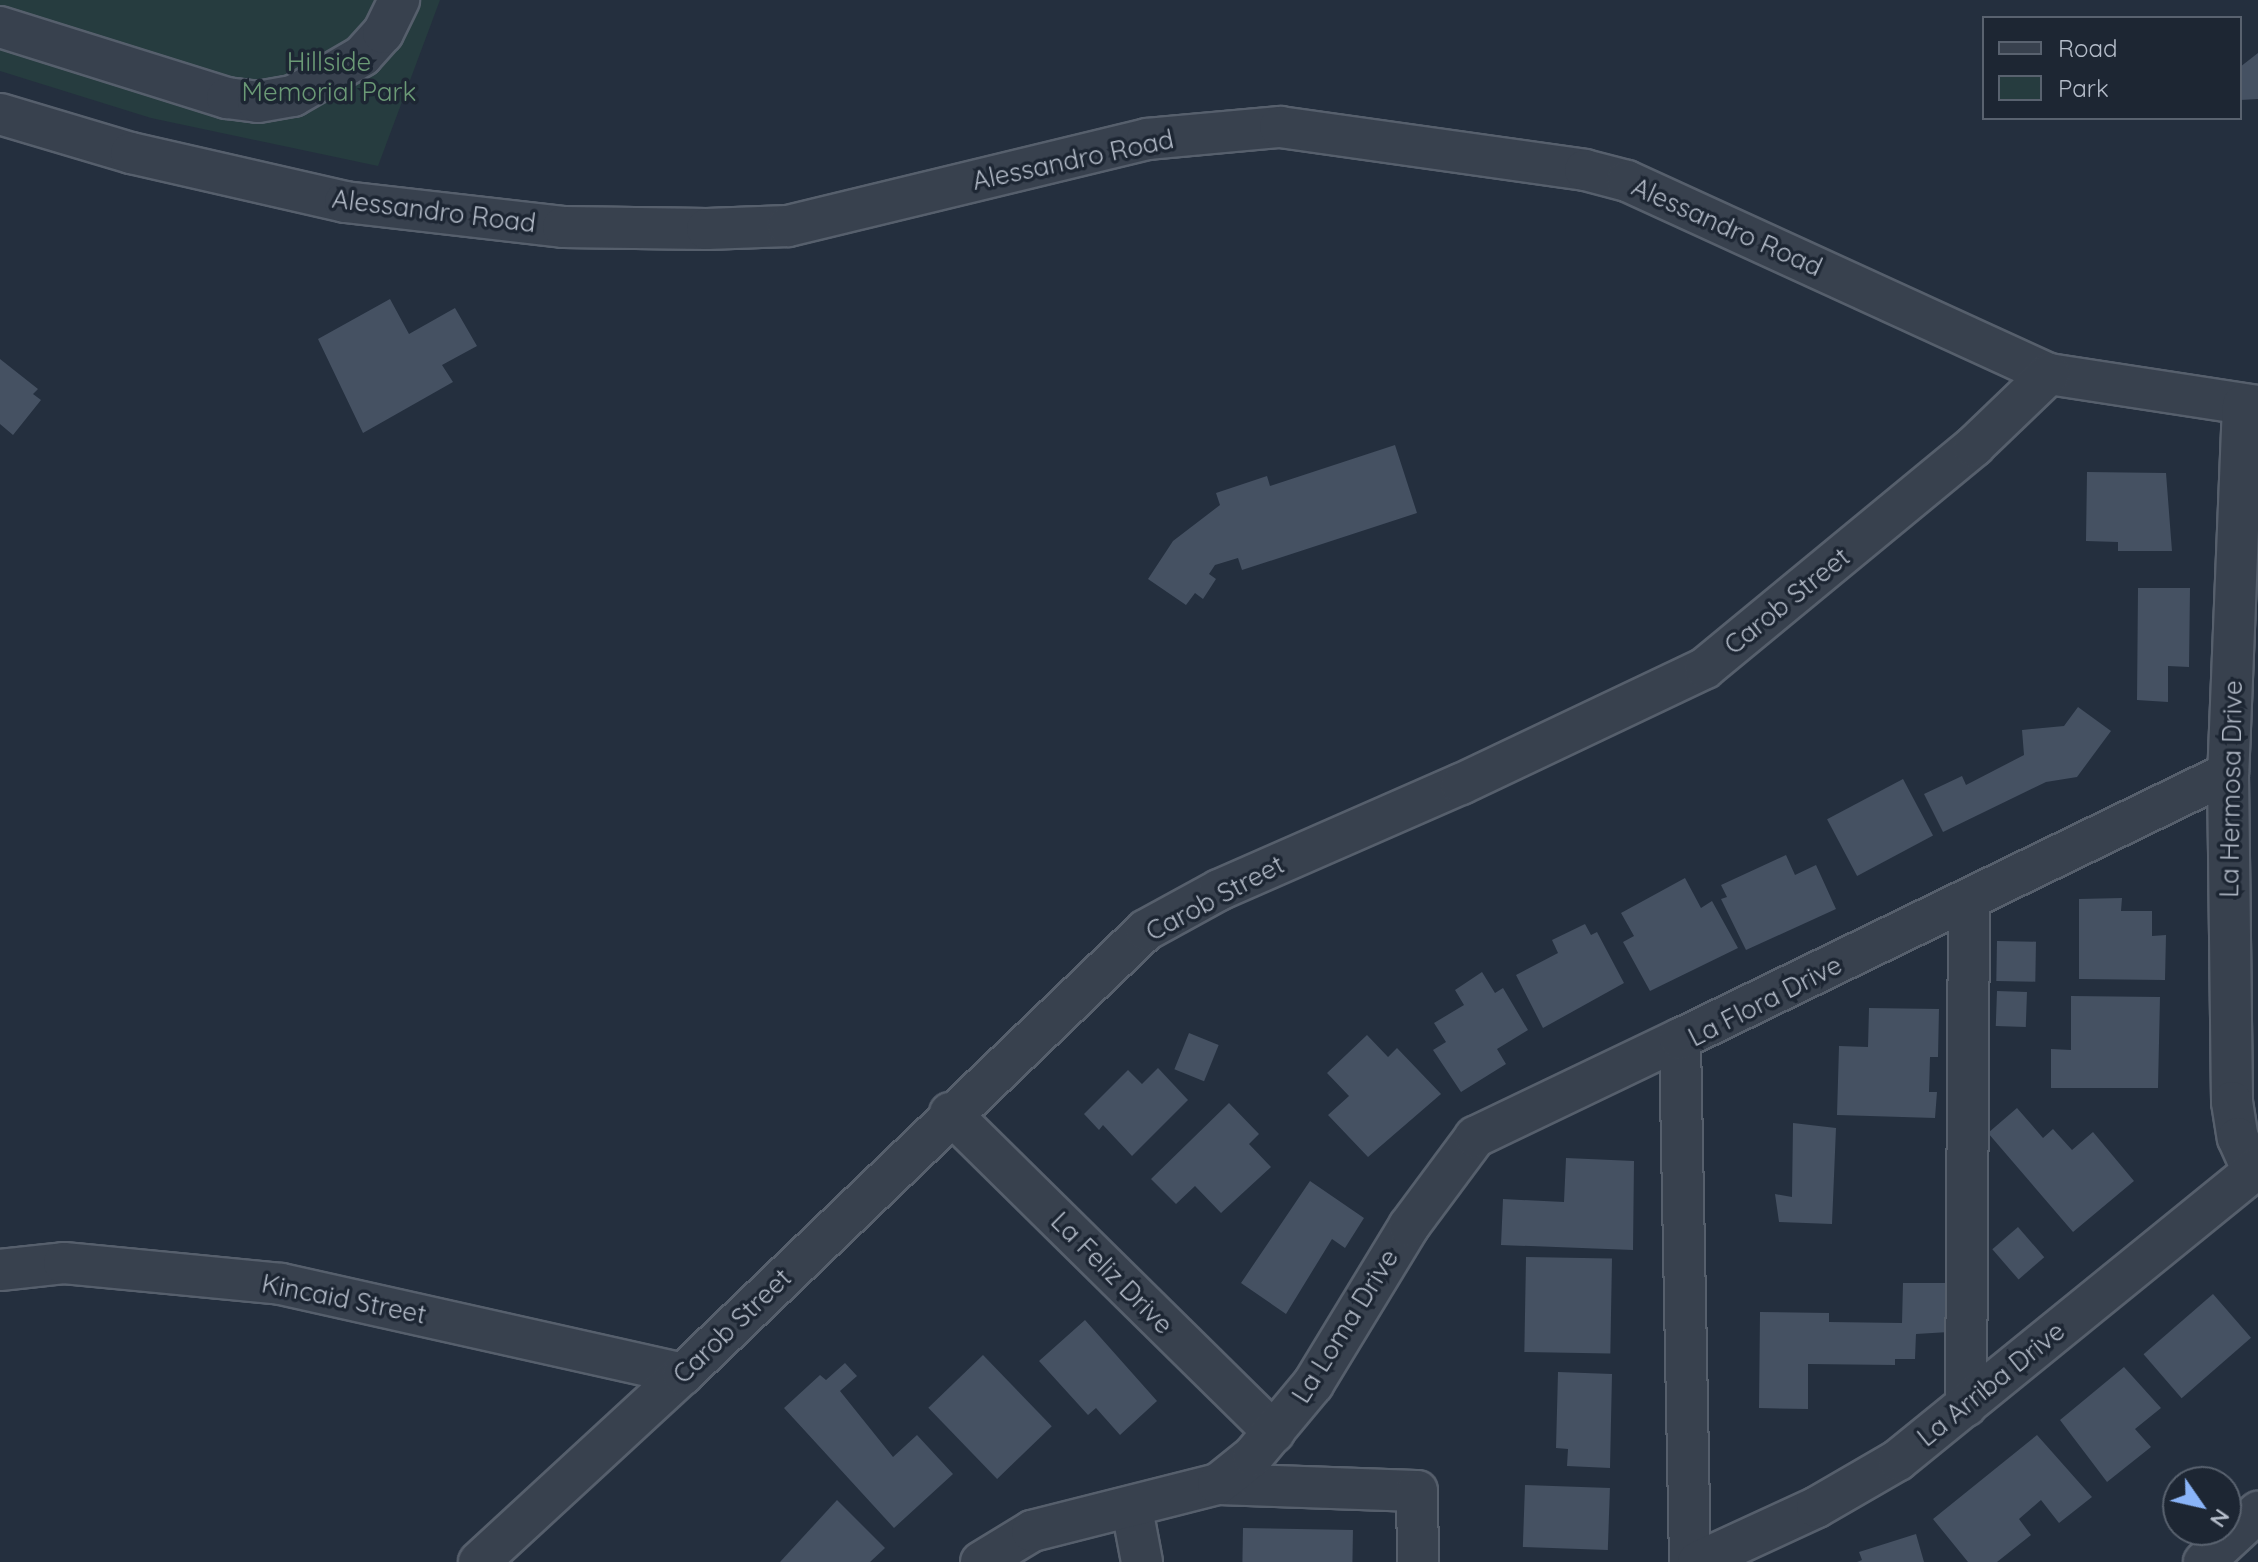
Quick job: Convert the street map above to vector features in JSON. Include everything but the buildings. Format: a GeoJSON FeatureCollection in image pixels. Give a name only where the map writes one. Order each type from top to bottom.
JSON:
{"type":"FeatureCollection","features":[{"type":"Feature","properties":{"kind":"street"},"geometry":{"type":"LineString","coordinates":[[0,27],[227,98],[258,102],[293,96],[352,64],[383,33],[399,0]]}},
{"type":"Feature","properties":{"kind":"street","name":"Alessandro Road"},"geometry":{"type":"LineString","coordinates":[[0,114],[131,153],[345,202],[563,227],[707,229],[788,226],[1147,139],[1280,127],[1585,170],[1627,181],[2049,374],[2250,405]]}},
{"type":"Feature","properties":{"kind":"street","name":"Carob Street"},"geometry":{"type":"LineString","coordinates":[[479,1562],[683,1374],[950,1113],[1146,930],[1234,883],[1461,784],[1705,668],[1974,446],[2049,374]]}},
{"type":"Feature","properties":{"kind":"street","name":"La Hermosa Drive"},"geometry":{"type":"LineString","coordinates":[[2250,405],[2228,773],[2232,1102],[2238,1138],[2255,1168]]}},
{"type":"Feature","properties":{"kind":"street","name":"La Flora Drive"},"geometry":{"type":"LineString","coordinates":[[1690,1562],[1680,1039],[1969,902],[2228,773]]}},
{"type":"Feature","properties":{"kind":"street"},"geometry":{"type":"LineString","coordinates":[[1966,1406],[1969,902]]}},
{"type":"Feature","properties":{"kind":"street","name":"La Loma Drive"},"geometry":{"type":"LineString","coordinates":[[981,1562],[1032,1531],[1132,1509],[1218,1484],[1274,1433],[1313,1384],[1409,1226],[1475,1137],[1680,1039]]}},
{"type":"Feature","properties":{"kind":"street","name":"La Feliz Drive"},"geometry":{"type":"LineString","coordinates":[[950,1113],[1274,1433]]}},
{"type":"Feature","properties":{"kind":"street","name":"La Arriba Drive"},"geometry":{"type":"LineString","coordinates":[[1698,1562],[1871,1476],[1966,1406],[2255,1168]]}},
{"type":"Feature","properties":{"kind":"street","name":"Kincaid Street"},"geometry":{"type":"LineString","coordinates":[[0,1270],[64,1263],[281,1284],[683,1374]]}},
{"type":"Feature","properties":{"kind":"street"},"geometry":{"type":"LineString","coordinates":[[1218,1484],[1417,1491],[1418,1562]]}},
{"type":"Feature","properties":{"kind":"street"},"geometry":{"type":"LineString","coordinates":[[1132,1509],[1142,1562]]}},
{"type":"Feature","properties":{"kind":"street"},"geometry":{"type":"LineString","coordinates":[[2204,1562],[2258,1512]]}},
{"type":"Feature","properties":{"kind":"green space","name":"Hillside Memorial Park"},"geometry":{"type":"Polygon","coordinates":[[[0,0],[440,0],[378,166],[151,118],[0,71],[0,0]]]}}]}
